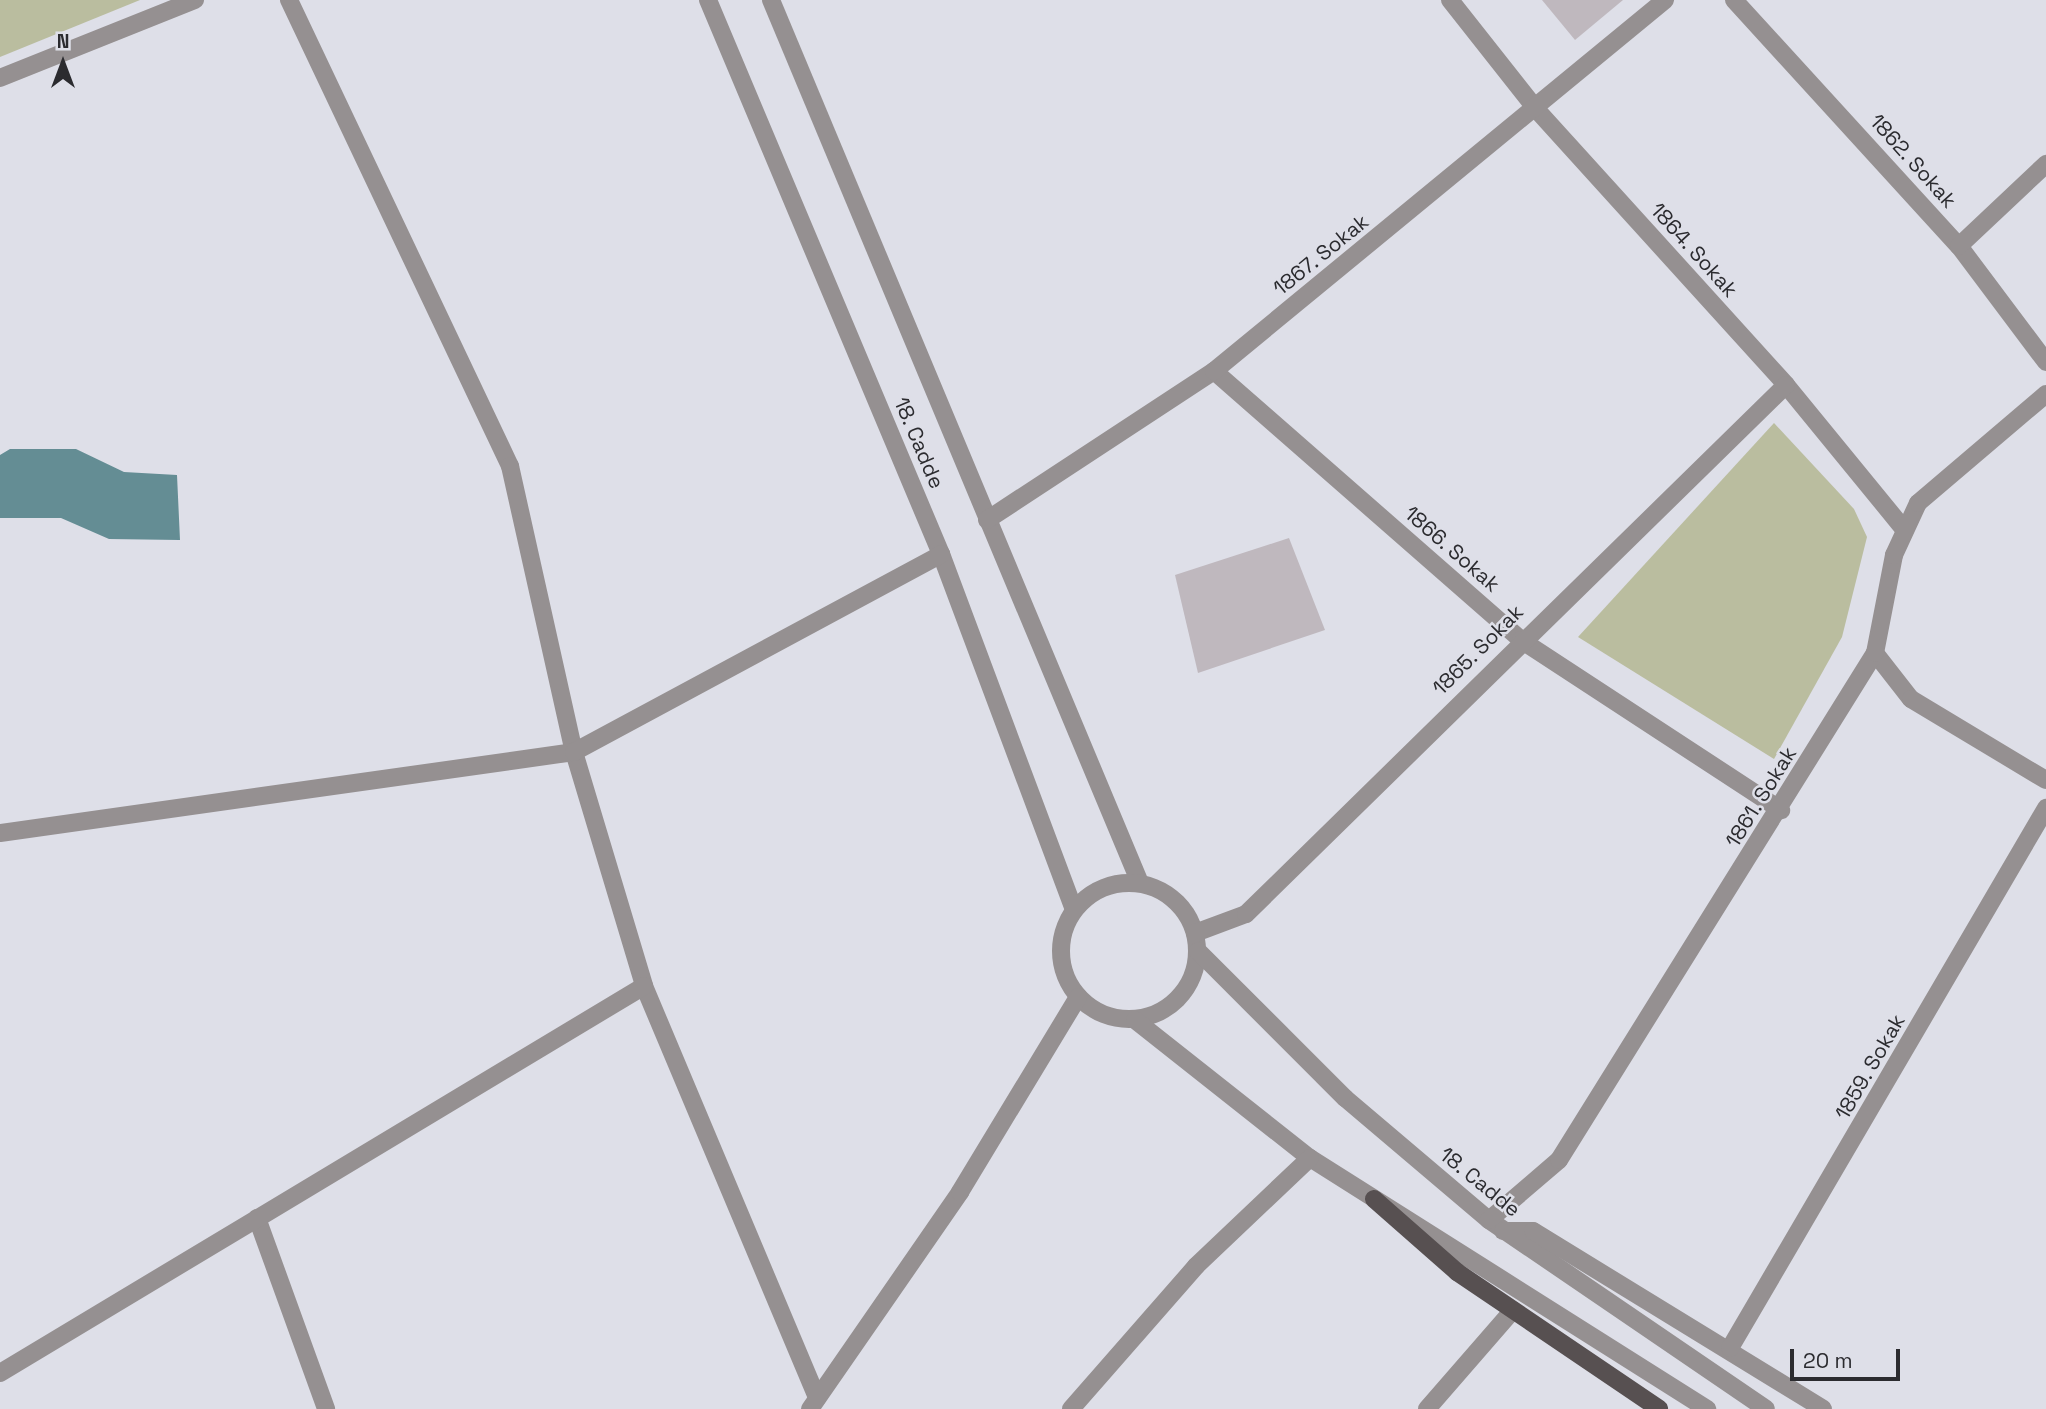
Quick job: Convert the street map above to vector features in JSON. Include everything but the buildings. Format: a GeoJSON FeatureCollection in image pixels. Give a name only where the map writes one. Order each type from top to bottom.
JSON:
{"type":"FeatureCollection","features":[{"type":"Feature","properties":{"kind":"main road"},"geometry":{"type":"LineString","coordinates":[[1374,1199],[1457,1272],[1660,1409]]}},
{"type":"Feature","properties":{"kind":"street"},"geometry":{"type":"LineString","coordinates":[[0,78],[195,0]]}},
{"type":"Feature","properties":{"kind":"street"},"geometry":{"type":"LineString","coordinates":[[289,0],[510,466],[574,752],[644,986],[813,1404]]}},
{"type":"Feature","properties":{"kind":"street","name":"18. Cadde"},"geometry":{"type":"LineString","coordinates":[[708,0],[941,554],[1074,909]]}},
{"type":"Feature","properties":{"kind":"street","name":"18. Cadde"},"geometry":{"type":"LineString","coordinates":[[771,0],[1140,884],[1184,910],[1196,942],[1345,1098],[1496,1226],[1766,1409]]}},
{"type":"Feature","properties":{"kind":"street","name":"1864. Sokak"},"geometry":{"type":"LineString","coordinates":[[1450,0],[1536,109],[1786,385],[1905,529]]}},
{"type":"Feature","properties":{"kind":"street","name":"1867. Sokak"},"geometry":{"type":"LineString","coordinates":[[987,520],[1214,370],[1536,109],[1665,0]]}},
{"type":"Feature","properties":{"kind":"street","name":"1862. Sokak"},"geometry":{"type":"LineString","coordinates":[[1734,0],[1959,246],[2046,362]]}},
{"type":"Feature","properties":{"kind":"street"},"geometry":{"type":"LineString","coordinates":[[1959,246],[2046,164]]}},
{"type":"Feature","properties":{"kind":"street","name":"1866. Sokak"},"geometry":{"type":"LineString","coordinates":[[1214,370],[1521,640],[1781,810]]}},
{"type":"Feature","properties":{"kind":"street","name":"1865. Sokak"},"geometry":{"type":"LineString","coordinates":[[1196,942],[1246,914],[1521,640],[1786,385]]}},
{"type":"Feature","properties":{"kind":"street","name":"1861. Sokak"},"geometry":{"type":"LineString","coordinates":[[1496,1226],[1559,1160],[1781,810],[1875,653],[1905,529],[1918,503],[2046,394]]}},
{"type":"Feature","properties":{"kind":"street"},"geometry":{"type":"LineString","coordinates":[[0,833],[574,752],[941,554]]}},
{"type":"Feature","properties":{"kind":"street"},"geometry":{"type":"LineString","coordinates":[[1875,653],[1911,699],[2046,780]]}},
{"type":"Feature","properties":{"kind":"street","name":"1859. Sokak"},"geometry":{"type":"LineString","coordinates":[[1730,1348],[2046,808]]}},
{"type":"Feature","properties":{"kind":"street"},"geometry":{"type":"LineString","coordinates":[[1140,884],[1092,893],[1074,909],[1060,938],[1062,970],[1078,998],[1094,1011],[1135,1020],[1310,1157],[1707,1409]]}},
{"type":"Feature","properties":{"kind":"street"},"geometry":{"type":"LineString","coordinates":[[1135,1020],[1174,1003],[1187,987],[1196,942]]}},
{"type":"Feature","properties":{"kind":"street"},"geometry":{"type":"LineString","coordinates":[[0,1373],[644,986]]}},
{"type":"Feature","properties":{"kind":"street"},"geometry":{"type":"LineString","coordinates":[[813,1404],[960,1192],[1078,998]]}},
{"type":"Feature","properties":{"kind":"street"},"geometry":{"type":"LineString","coordinates":[[1071,1409],[1196,1266],[1310,1157]]}},
{"type":"Feature","properties":{"kind":"street"},"geometry":{"type":"LineString","coordinates":[[257,1218],[326,1409]]}},
{"type":"Feature","properties":{"kind":"street"},"geometry":{"type":"LineString","coordinates":[[1496,1226],[1533,1231],[1730,1348],[1823,1409]]}},
{"type":"Feature","properties":{"kind":"street"},"geometry":{"type":"LineString","coordinates":[[1427,1409],[1513,1310]]}},
{"type":"Feature","properties":{"kind":"green space"},"geometry":{"type":"Polygon","coordinates":[[[0,0],[140,0],[0,57],[0,0]]]}},
{"type":"Feature","properties":{"kind":"green space"},"geometry":{"type":"Polygon","coordinates":[[[1774,423],[1854,509],[1867,537],[1842,637],[1774,759],[1578,637],[1774,423]]]}},
{"type":"Feature","properties":{"kind":"water"},"geometry":{"type":"Polygon","coordinates":[[[10,449],[76,449],[124,472],[177,475],[180,540],[109,539],[61,518],[0,518],[0,455],[10,449]]]}}]}
